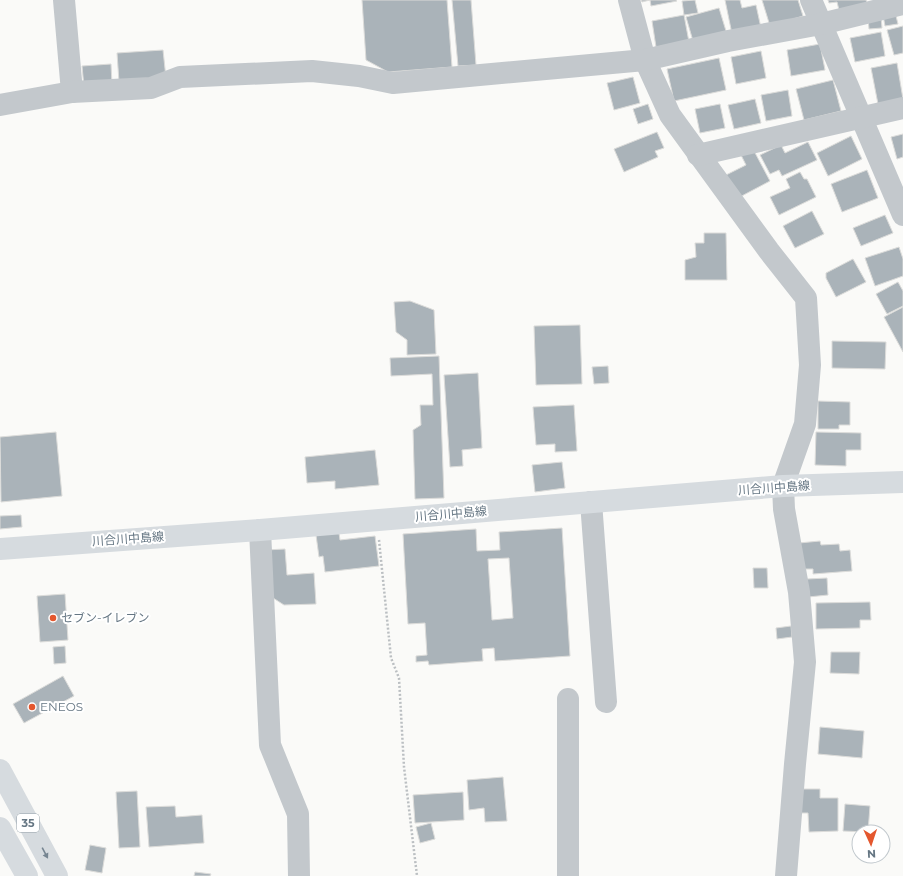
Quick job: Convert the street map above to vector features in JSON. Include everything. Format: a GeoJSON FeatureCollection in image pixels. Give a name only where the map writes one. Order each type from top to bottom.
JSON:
{"type":"FeatureCollection","features":[{"type":"Feature","properties":{"kind":"main road","name":"川合川中島線"},"geometry":{"type":"LineString","coordinates":[[0,549],[260,530],[783,486],[903,482]]}},
{"type":"Feature","properties":{"kind":"main road","name":"35"},"geometry":{"type":"LineString","coordinates":[[0,770],[57,876]]}},
{"type":"Feature","properties":{"kind":"main road","name":"35"},"geometry":{"type":"LineString","coordinates":[[0,828],[27,876]]}},
{"type":"Feature","properties":{"kind":"street"},"geometry":{"type":"LineString","coordinates":[[64,0],[72,92]]}},
{"type":"Feature","properties":{"kind":"street"},"geometry":{"type":"LineString","coordinates":[[629,0],[645,60],[670,115],[806,298],[810,365],[805,424],[783,486],[784,509],[799,592],[805,662],[794,764],[786,876]]}},
{"type":"Feature","properties":{"kind":"street"},"geometry":{"type":"LineString","coordinates":[[811,0],[903,216]]}},
{"type":"Feature","properties":{"kind":"street"},"geometry":{"type":"LineString","coordinates":[[0,104],[72,92],[151,88],[180,77],[312,71],[359,76],[393,83],[645,60],[728,41],[822,24],[903,4]]}},
{"type":"Feature","properties":{"kind":"street"},"geometry":{"type":"LineString","coordinates":[[698,154],[903,108]]}},
{"type":"Feature","properties":{"kind":"street"},"geometry":{"type":"LineString","coordinates":[[591,502],[606,702]]}},
{"type":"Feature","properties":{"kind":"street"},"geometry":{"type":"LineString","coordinates":[[260,530],[270,745],[298,814],[299,876]]}},
{"type":"Feature","properties":{"kind":"street"},"geometry":{"type":"LineString","coordinates":[[568,699],[568,876]]}},
{"type":"Feature","properties":{"kind":"path"},"geometry":{"type":"LineString","coordinates":[[377,520],[391,658],[399,678],[404,767],[417,876]]}},
{"type":"Feature","properties":{"kind":"building"},"geometry":{"type":"Polygon","coordinates":[[[362,0],[447,0],[452,67],[388,72],[366,60],[362,0]]]}},
{"type":"Feature","properties":{"kind":"building"},"geometry":{"type":"Polygon","coordinates":[[[452,0],[471,0],[476,65],[458,66],[452,0]]]}},
{"type":"Feature","properties":{"kind":"building"},"geometry":{"type":"Polygon","coordinates":[[[650,0],[676,0],[677,1],[651,6],[650,0]]]}},
{"type":"Feature","properties":{"kind":"building"},"geometry":{"type":"Polygon","coordinates":[[[695,0],[698,13],[684,15],[682,1],[695,0]]]}},
{"type":"Feature","properties":{"kind":"building"},"geometry":{"type":"Polygon","coordinates":[[[725,0],[740,0],[742,8],[756,5],[761,28],[732,34],[725,0]]]}},
{"type":"Feature","properties":{"kind":"building"},"geometry":{"type":"Polygon","coordinates":[[[762,0],[798,0],[803,16],[770,26],[762,0]]]}},
{"type":"Feature","properties":{"kind":"building"},"geometry":{"type":"Polygon","coordinates":[[[828,0],[866,0],[867,3],[839,10],[837,2],[829,3],[828,0]]]}},
{"type":"Feature","properties":{"kind":"building"},"geometry":{"type":"Polygon","coordinates":[[[719,8],[726,31],[693,41],[686,17],[719,8]]]}},
{"type":"Feature","properties":{"kind":"building"},"geometry":{"type":"Polygon","coordinates":[[[895,12],[898,24],[885,26],[883,15],[895,12]]]}},
{"type":"Feature","properties":{"kind":"building"},"geometry":{"type":"Polygon","coordinates":[[[684,15],[689,42],[656,47],[652,21],[684,15]]]}},
{"type":"Feature","properties":{"kind":"building"},"geometry":{"type":"Polygon","coordinates":[[[881,17],[882,28],[869,29],[868,18],[881,17]]]}},
{"type":"Feature","properties":{"kind":"building"},"geometry":{"type":"Polygon","coordinates":[[[903,26],[903,53],[894,55],[887,30],[903,26]]]}},
{"type":"Feature","properties":{"kind":"building"},"geometry":{"type":"Polygon","coordinates":[[[881,32],[885,56],[855,62],[850,38],[881,32]]]}},
{"type":"Feature","properties":{"kind":"building"},"geometry":{"type":"Polygon","coordinates":[[[820,44],[825,70],[791,76],[787,50],[820,44]]]}},
{"type":"Feature","properties":{"kind":"building"},"geometry":{"type":"Polygon","coordinates":[[[163,50],[166,78],[119,82],[117,53],[163,50]]]}},
{"type":"Feature","properties":{"kind":"building"},"geometry":{"type":"Polygon","coordinates":[[[761,51],[766,78],[736,84],[731,57],[761,51]]]}},
{"type":"Feature","properties":{"kind":"building"},"geometry":{"type":"Polygon","coordinates":[[[719,58],[726,90],[674,101],[667,69],[719,58]]]}},
{"type":"Feature","properties":{"kind":"building"},"geometry":{"type":"Polygon","coordinates":[[[897,63],[903,99],[878,104],[871,68],[897,63]]]}},
{"type":"Feature","properties":{"kind":"building"},"geometry":{"type":"Polygon","coordinates":[[[111,64],[112,85],[84,87],[82,66],[111,64]]]}},
{"type":"Feature","properties":{"kind":"building"},"geometry":{"type":"Polygon","coordinates":[[[633,77],[640,103],[614,110],[607,83],[633,77]]]}},
{"type":"Feature","properties":{"kind":"building"},"geometry":{"type":"Polygon","coordinates":[[[833,80],[841,111],[804,120],[796,89],[833,80]]]}},
{"type":"Feature","properties":{"kind":"building"},"geometry":{"type":"Polygon","coordinates":[[[788,90],[792,116],[766,121],[761,95],[788,90]]]}},
{"type":"Feature","properties":{"kind":"building"},"geometry":{"type":"Polygon","coordinates":[[[755,99],[761,123],[734,129],[728,105],[755,99]]]}},
{"type":"Feature","properties":{"kind":"building"},"geometry":{"type":"Polygon","coordinates":[[[648,104],[653,119],[638,124],[633,109],[648,104]]]}},
{"type":"Feature","properties":{"kind":"building"},"geometry":{"type":"Polygon","coordinates":[[[720,104],[725,128],[700,133],[695,109],[720,104]]]}},
{"type":"Feature","properties":{"kind":"building"},"geometry":{"type":"Polygon","coordinates":[[[657,132],[664,148],[655,151],[658,157],[624,172],[614,149],[657,132]]]}},
{"type":"Feature","properties":{"kind":"building"},"geometry":{"type":"Polygon","coordinates":[[[903,134],[903,157],[897,159],[891,137],[903,134]]]}},
{"type":"Feature","properties":{"kind":"building"},"geometry":{"type":"Polygon","coordinates":[[[851,136],[862,159],[828,176],[817,153],[851,136]]]}},
{"type":"Feature","properties":{"kind":"building"},"geometry":{"type":"Polygon","coordinates":[[[808,142],[817,160],[782,176],[779,170],[770,174],[760,155],[781,145],[785,153],[808,142]]]}},
{"type":"Feature","properties":{"kind":"building"},"geometry":{"type":"Polygon","coordinates":[[[753,149],[770,181],[736,199],[724,176],[746,165],[741,155],[753,149]]]}},
{"type":"Feature","properties":{"kind":"building"},"geometry":{"type":"Polygon","coordinates":[[[867,170],[878,198],[842,212],[831,184],[867,170]]]}},
{"type":"Feature","properties":{"kind":"building"},"geometry":{"type":"Polygon","coordinates":[[[800,172],[804,179],[807,179],[816,197],[779,215],[770,197],[790,188],[786,179],[800,172]]]}},
{"type":"Feature","properties":{"kind":"building"},"geometry":{"type":"Polygon","coordinates":[[[812,211],[824,234],[795,248],[783,226],[812,211]]]}},
{"type":"Feature","properties":{"kind":"building"},"geometry":{"type":"Polygon","coordinates":[[[885,215],[893,233],[861,246],[853,228],[885,215]]]}},
{"type":"Feature","properties":{"kind":"building"},"geometry":{"type":"Polygon","coordinates":[[[704,233],[726,233],[727,280],[685,280],[685,260],[696,257],[695,243],[704,243],[704,233]]]}},
{"type":"Feature","properties":{"kind":"building"},"geometry":{"type":"Polygon","coordinates":[[[899,247],[903,259],[903,276],[875,286],[865,258],[899,247]]]}},
{"type":"Feature","properties":{"kind":"building"},"geometry":{"type":"Polygon","coordinates":[[[853,259],[866,282],[836,297],[826,278],[826,273],[853,259]]]}},
{"type":"Feature","properties":{"kind":"building"},"geometry":{"type":"Polygon","coordinates":[[[898,282],[903,291],[903,306],[887,314],[876,294],[898,282]]]}},
{"type":"Feature","properties":{"kind":"building"},"geometry":{"type":"Polygon","coordinates":[[[410,301],[434,310],[436,354],[407,355],[407,340],[396,332],[394,302],[410,301]]]}},
{"type":"Feature","properties":{"kind":"building"},"geometry":{"type":"Polygon","coordinates":[[[903,307],[903,352],[884,317],[903,307]]]}},
{"type":"Feature","properties":{"kind":"building"},"geometry":{"type":"Polygon","coordinates":[[[580,325],[582,384],[536,385],[534,326],[580,325]]]}},
{"type":"Feature","properties":{"kind":"building"},"geometry":{"type":"Polygon","coordinates":[[[832,341],[886,342],[885,369],[832,368],[832,341]]]}},
{"type":"Feature","properties":{"kind":"building"},"geometry":{"type":"Polygon","coordinates":[[[439,356],[444,498],[415,499],[413,430],[421,425],[420,405],[433,405],[432,374],[391,376],[390,358],[439,356]]]}},
{"type":"Feature","properties":{"kind":"building"},"geometry":{"type":"Polygon","coordinates":[[[608,366],[609,383],[594,384],[592,367],[608,366]]]}},
{"type":"Feature","properties":{"kind":"building"},"geometry":{"type":"Polygon","coordinates":[[[478,373],[482,448],[462,450],[463,466],[450,467],[444,375],[478,373]]]}},
{"type":"Feature","properties":{"kind":"building"},"geometry":{"type":"Polygon","coordinates":[[[818,401],[850,402],[850,425],[839,425],[839,429],[818,429],[818,401]]]}},
{"type":"Feature","properties":{"kind":"building"},"geometry":{"type":"Polygon","coordinates":[[[574,405],[577,451],[555,452],[555,444],[536,445],[533,407],[574,405]]]}},
{"type":"Feature","properties":{"kind":"building"},"geometry":{"type":"Polygon","coordinates":[[[56,432],[62,496],[1,502],[0,437],[56,432]]]}},
{"type":"Feature","properties":{"kind":"building"},"geometry":{"type":"Polygon","coordinates":[[[816,432],[861,433],[861,450],[846,450],[846,466],[815,465],[816,432]]]}},
{"type":"Feature","properties":{"kind":"building"},"geometry":{"type":"Polygon","coordinates":[[[375,450],[379,485],[335,489],[335,481],[307,483],[305,457],[375,450]]]}},
{"type":"Feature","properties":{"kind":"building"},"geometry":{"type":"Polygon","coordinates":[[[562,462],[565,488],[535,492],[532,465],[562,462]]]}},
{"type":"Feature","properties":{"kind":"building"},"geometry":{"type":"Polygon","coordinates":[[[21,515],[22,527],[0,529],[0,516],[21,515]]]}},
{"type":"Feature","properties":{"kind":"building"},"geometry":{"type":"Polygon","coordinates":[[[562,528],[570,656],[495,661],[494,648],[482,649],[483,661],[429,665],[428,661],[416,662],[416,656],[427,655],[425,623],[408,624],[403,534],[476,529],[477,551],[500,550],[499,532],[562,528]],[[509,558],[488,559],[492,620],[513,618],[509,558]]]}},
{"type":"Feature","properties":{"kind":"building"},"geometry":{"type":"Polygon","coordinates":[[[339,533],[340,540],[375,536],[379,566],[325,572],[323,556],[319,557],[316,535],[339,533]]]}},
{"type":"Feature","properties":{"kind":"building"},"geometry":{"type":"Polygon","coordinates":[[[820,541],[821,545],[839,544],[840,551],[850,550],[852,571],[813,574],[813,569],[801,569],[799,543],[820,541]]]}},
{"type":"Feature","properties":{"kind":"building"},"geometry":{"type":"Polygon","coordinates":[[[285,549],[287,575],[314,573],[316,604],[284,605],[267,594],[265,550],[285,549]]]}},
{"type":"Feature","properties":{"kind":"building"},"geometry":{"type":"Polygon","coordinates":[[[753,568],[767,568],[768,588],[754,588],[753,568]]]}},
{"type":"Feature","properties":{"kind":"building"},"geometry":{"type":"Polygon","coordinates":[[[827,578],[828,595],[808,597],[807,579],[827,578]]]}},
{"type":"Feature","properties":{"kind":"building","name":"セブン-イレブン"},"geometry":{"type":"Polygon","coordinates":[[[65,594],[68,640],[40,642],[37,596],[65,594]]]}},
{"type":"Feature","properties":{"kind":"building"},"geometry":{"type":"Polygon","coordinates":[[[870,602],[871,620],[860,620],[860,628],[816,629],[816,603],[870,602]]]}},
{"type":"Feature","properties":{"kind":"building"},"geometry":{"type":"Polygon","coordinates":[[[791,626],[792,637],[777,639],[776,628],[791,626]]]}},
{"type":"Feature","properties":{"kind":"building"},"geometry":{"type":"Polygon","coordinates":[[[65,646],[66,663],[54,664],[53,647],[65,646]]]}},
{"type":"Feature","properties":{"kind":"building"},"geometry":{"type":"Polygon","coordinates":[[[831,652],[860,652],[859,674],[830,673],[831,652]]]}},
{"type":"Feature","properties":{"kind":"building"},"geometry":{"type":"Polygon","coordinates":[[[63,676],[74,696],[24,723],[13,704],[63,676]]]}},
{"type":"Feature","properties":{"kind":"building"},"geometry":{"type":"Polygon","coordinates":[[[820,727],[864,731],[862,758],[818,754],[820,727]]]}},
{"type":"Feature","properties":{"kind":"building"},"geometry":{"type":"Polygon","coordinates":[[[503,777],[507,821],[485,822],[484,808],[469,810],[467,780],[503,777]]]}},
{"type":"Feature","properties":{"kind":"building"},"geometry":{"type":"Polygon","coordinates":[[[797,789],[820,789],[820,798],[838,798],[838,831],[809,832],[808,813],[797,813],[797,789]]]}},
{"type":"Feature","properties":{"kind":"building"},"geometry":{"type":"Polygon","coordinates":[[[137,791],[140,847],[119,848],[116,792],[137,791]]]}},
{"type":"Feature","properties":{"kind":"building"},"geometry":{"type":"Polygon","coordinates":[[[463,792],[464,820],[415,823],[413,795],[463,792]]]}},
{"type":"Feature","properties":{"kind":"building"},"geometry":{"type":"Polygon","coordinates":[[[845,804],[870,806],[869,824],[851,824],[851,831],[843,831],[845,804]]]}},
{"type":"Feature","properties":{"kind":"building"},"geometry":{"type":"Polygon","coordinates":[[[175,806],[176,817],[202,815],[204,843],[149,847],[146,807],[175,806]]]}},
{"type":"Feature","properties":{"kind":"building"},"geometry":{"type":"Polygon","coordinates":[[[431,823],[435,839],[420,843],[416,827],[431,823]]]}},
{"type":"Feature","properties":{"kind":"building"},"geometry":{"type":"Polygon","coordinates":[[[90,845],[106,848],[102,873],[85,870],[90,845]]]}},
{"type":"Feature","properties":{"kind":"building"},"geometry":{"type":"Polygon","coordinates":[[[195,872],[211,874],[210,876],[194,876],[195,872]]]}},
{"type":"Feature","properties":{"kind":"place","name":"セブン-イレブン"},"geometry":{"type":"Point","coordinates":[53,618]}},
{"type":"Feature","properties":{"kind":"place","name":"ENEOS"},"geometry":{"type":"Point","coordinates":[32,707]}}]}
